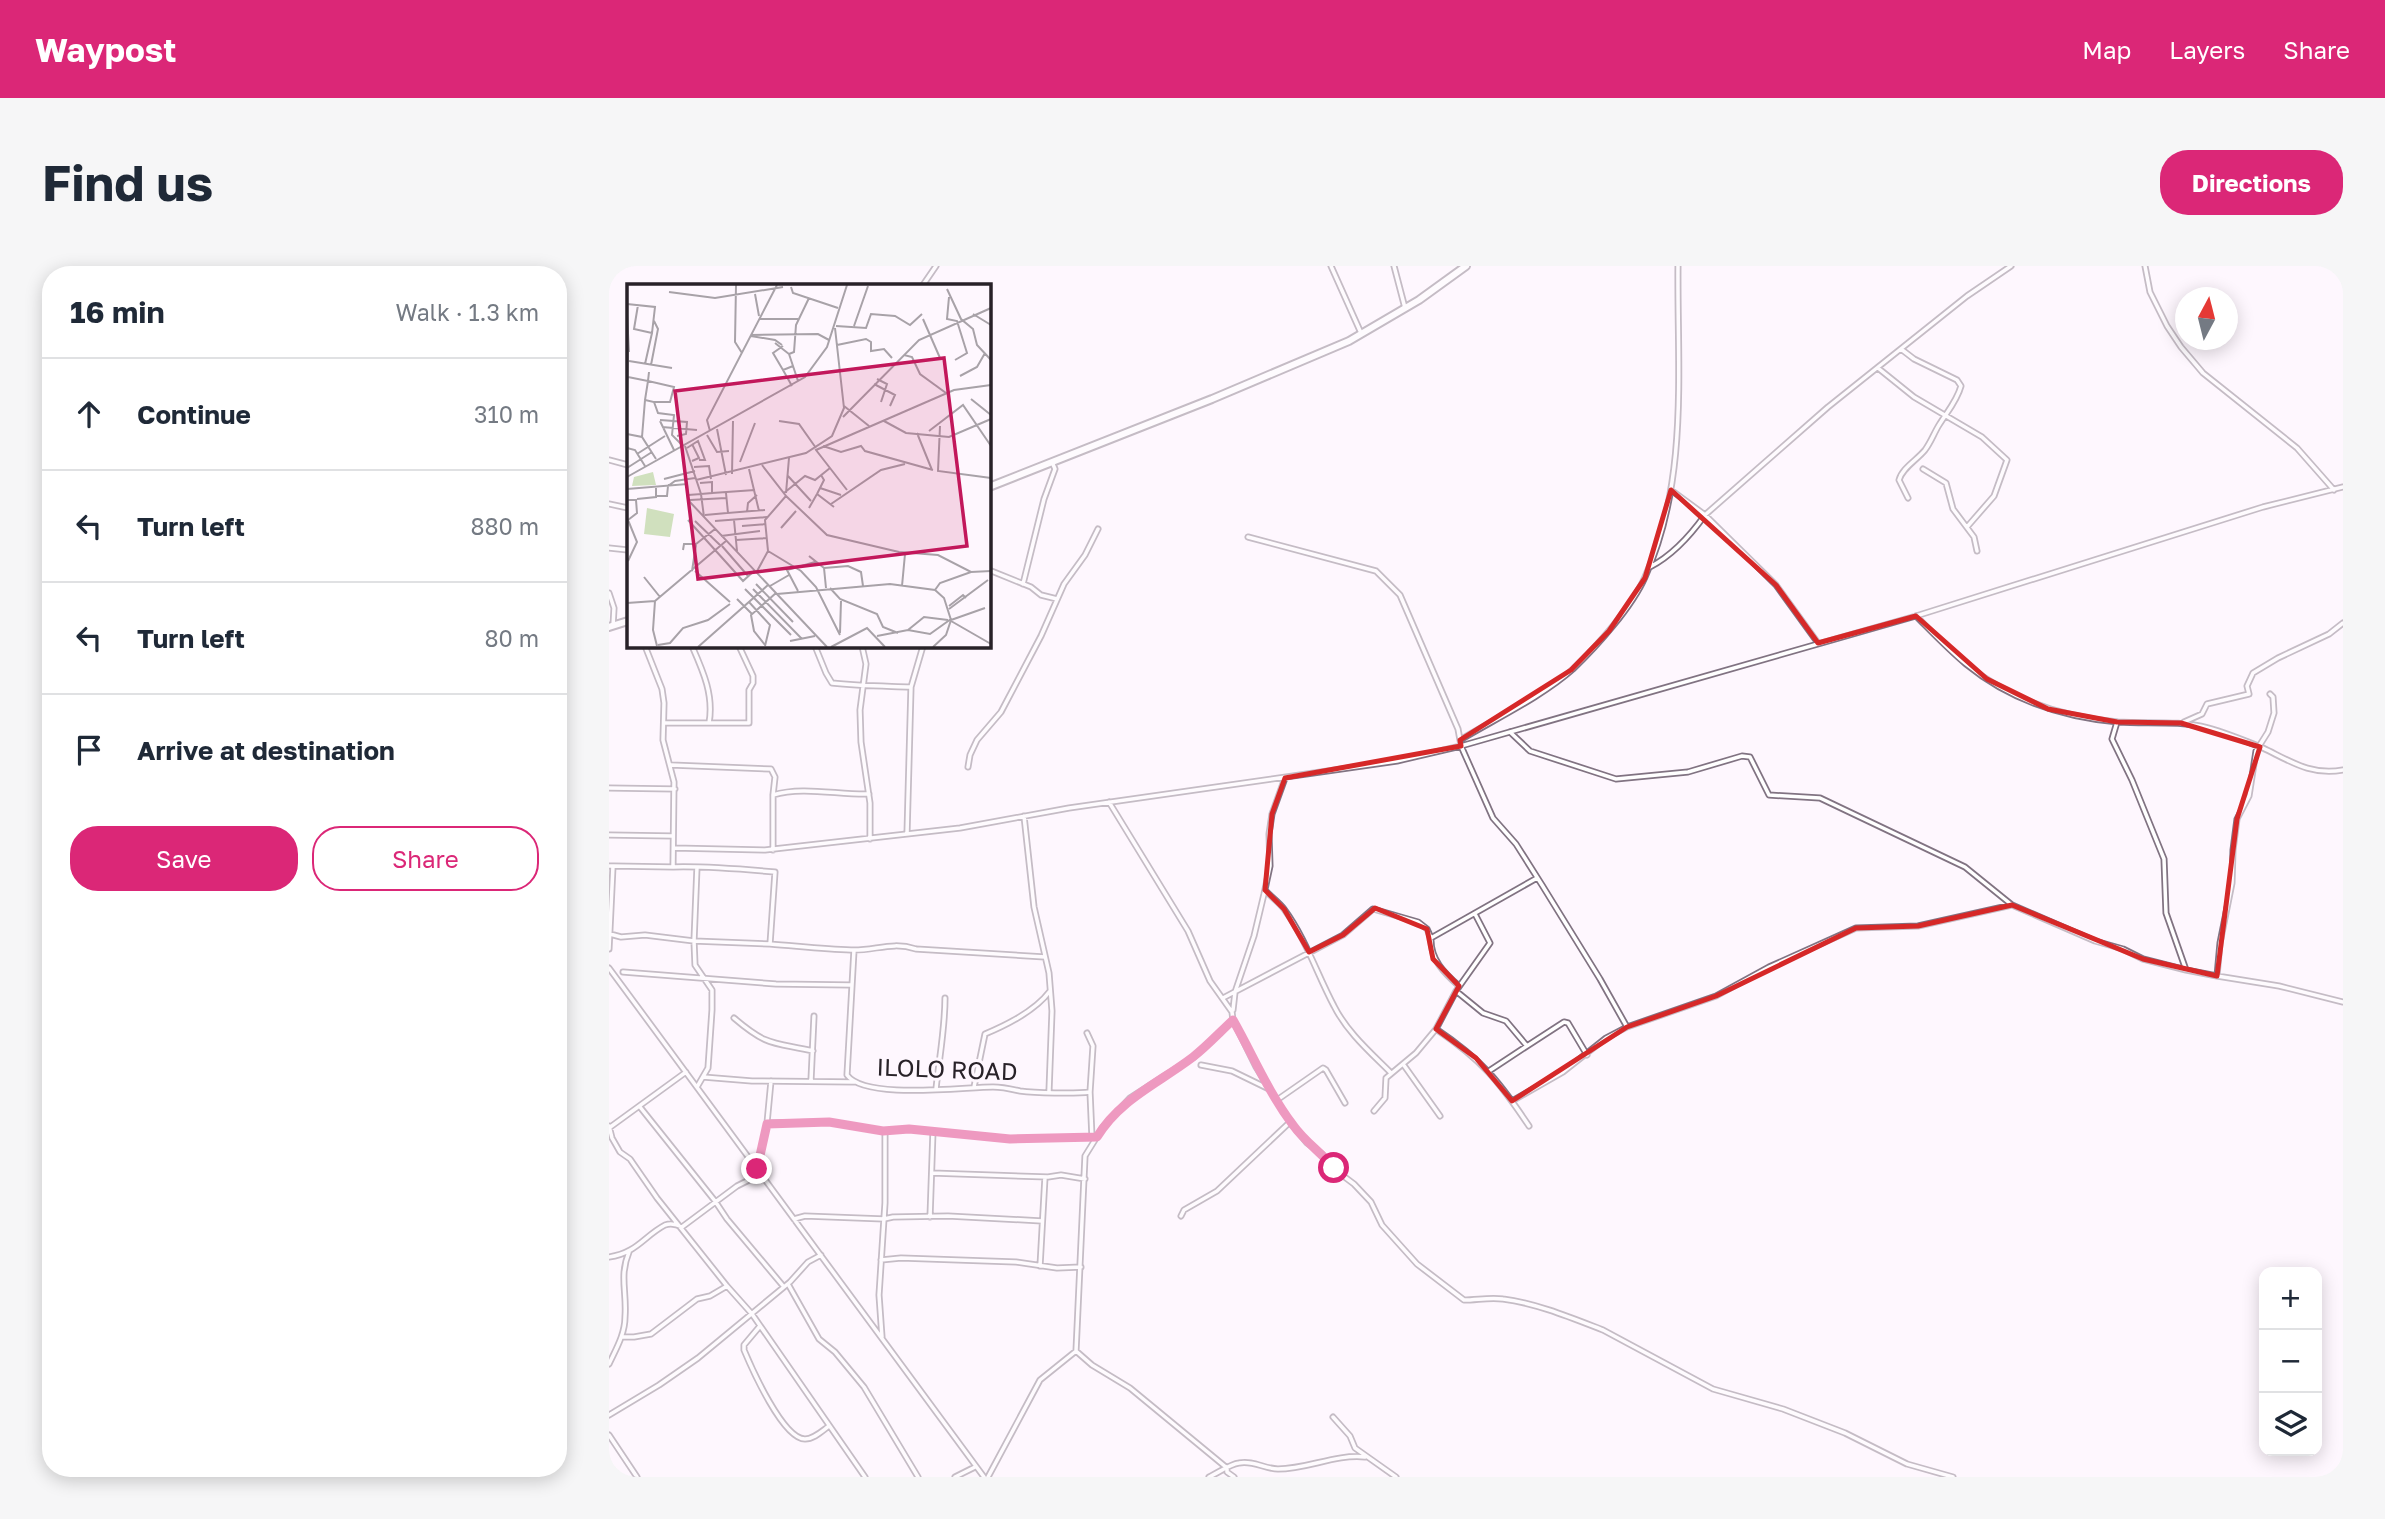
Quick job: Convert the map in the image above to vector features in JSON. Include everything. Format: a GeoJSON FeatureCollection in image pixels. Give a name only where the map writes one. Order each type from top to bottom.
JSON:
{"type":"FeatureCollection","features":[{"type":"Feature","properties":{"kind":"highway"},"geometry":{"type":"LineString","coordinates":[[991,486],[1212,400],[1336,347],[1405,307],[1466,266]]}},
{"type":"Feature","properties":{"kind":"street"},"geometry":{"type":"LineString","coordinates":[[924,284],[936,266]]}},
{"type":"Feature","properties":{"kind":"street"},"geometry":{"type":"LineString","coordinates":[[1331,266],[1361,334]]}},
{"type":"Feature","properties":{"kind":"street"},"geometry":{"type":"LineString","coordinates":[[1394,266],[1405,307]]}},
{"type":"Feature","properties":{"kind":"street"},"geometry":{"type":"LineString","coordinates":[[1460,740],[1571,670],[1609,631],[1645,578],[1669,507],[1677,446],[1678,266]]}},
{"type":"Feature","properties":{"kind":"street"},"geometry":{"type":"LineString","coordinates":[[1649,568],[1664,560],[1705,515],[1828,407],[1967,296],[2011,266]]}},
{"type":"Feature","properties":{"kind":"street"},"geometry":{"type":"LineString","coordinates":[[2145,266],[2150,292],[2181,347],[2203,373],[2297,448],[2333,490]]}},
{"type":"Feature","properties":{"kind":"street"},"geometry":{"type":"LineString","coordinates":[[1901,349],[1914,359],[1960,382],[1958,397],[1930,443],[1910,466],[1901,472],[1899,480],[1908,498]]}},
{"type":"Feature","properties":{"kind":"street"},"geometry":{"type":"LineString","coordinates":[[1878,368],[1914,397],[1982,437],[2007,460],[1994,496],[1967,527]]}},
{"type":"Feature","properties":{"kind":"street"},"geometry":{"type":"LineString","coordinates":[[609,460],[627,465]]}},
{"type":"Feature","properties":{"kind":"street"},"geometry":{"type":"LineString","coordinates":[[1023,584],[1044,499],[1055,469],[1052,462]]}},
{"type":"Feature","properties":{"kind":"street"},"geometry":{"type":"LineString","coordinates":[[1923,469],[1946,483],[1953,509],[1976,539],[1977,551]]}},
{"type":"Feature","properties":{"kind":"street"},"geometry":{"type":"LineString","coordinates":[[674,848],[773,850],[870,839],[1397,761],[1461,746],[1916,616],[2263,507],[2343,487]]}},
{"type":"Feature","properties":{"kind":"street"},"geometry":{"type":"LineString","coordinates":[[1671,490],[1705,515],[1776,584],[1818,643]]}},
{"type":"Feature","properties":{"kind":"street"},"geometry":{"type":"LineString","coordinates":[[609,504],[627,509]]}},
{"type":"Feature","properties":{"kind":"street"},"geometry":{"type":"LineString","coordinates":[[968,767],[970,755],[978,740],[1001,712],[1057,599],[1098,529]]}},
{"type":"Feature","properties":{"kind":"street"},"geometry":{"type":"LineString","coordinates":[[1248,537],[1376,571],[1400,595],[1458,729],[1461,746],[1487,809],[1516,844],[1601,979],[1627,1027]]}},
{"type":"Feature","properties":{"kind":"street"},"geometry":{"type":"LineString","coordinates":[[609,548],[627,550]]}},
{"type":"Feature","properties":{"kind":"street"},"geometry":{"type":"LineString","coordinates":[[991,571],[1031,587],[1041,595],[1057,599]]}},
{"type":"Feature","properties":{"kind":"street"},"geometry":{"type":"LineString","coordinates":[[609,593],[614,608],[611,626]]}},
{"type":"Feature","properties":{"kind":"street"},"geometry":{"type":"LineString","coordinates":[[1916,616],[1965,663],[1987,680],[2020,697],[2074,717],[2117,722],[2181,723],[2209,728],[2260,747],[2291,764],[2313,770],[2343,770]]}},
{"type":"Feature","properties":{"kind":"street"},"geometry":{"type":"LineString","coordinates":[[2181,723],[2202,714],[2207,704],[2249,694],[2247,686],[2253,673],[2329,634],[2343,623]]}},
{"type":"Feature","properties":{"kind":"street"},"geometry":{"type":"LineString","coordinates":[[646,648],[662,689],[663,740],[675,789],[673,867]]}},
{"type":"Feature","properties":{"kind":"street"},"geometry":{"type":"LineString","coordinates":[[693,648],[707,682],[712,708],[709,723]]}},
{"type":"Feature","properties":{"kind":"street"},"geometry":{"type":"LineString","coordinates":[[664,723],[749,723],[749,690],[753,676],[740,648]]}},
{"type":"Feature","properties":{"kind":"street"},"geometry":{"type":"LineString","coordinates":[[816,648],[832,683],[861,687],[872,684],[911,687]]}},
{"type":"Feature","properties":{"kind":"street"},"geometry":{"type":"LineString","coordinates":[[862,648],[866,664],[861,687],[862,753],[869,793],[870,839]]}},
{"type":"Feature","properties":{"kind":"street"},"geometry":{"type":"LineString","coordinates":[[907,834],[911,687],[922,648]]}},
{"type":"Feature","properties":{"kind":"street"},"geometry":{"type":"LineString","coordinates":[[2217,976],[2220,943],[2232,883],[2237,819],[2249,796],[2256,751],[2268,732],[2274,713],[2273,697],[2270,694]]}},
{"type":"Feature","properties":{"kind":"street"},"geometry":{"type":"LineString","coordinates":[[2117,722],[2112,739],[2164,859],[2167,913],[2186,970]]}},
{"type":"Feature","properties":{"kind":"street"},"geometry":{"type":"LineString","coordinates":[[1510,732],[1530,751],[1615,779],[1688,772],[1751,757],[1769,795],[1820,798],[1965,867],[2012,905],[2095,941],[2128,951],[2143,959],[2186,970],[2279,986],[2343,1002]]}},
{"type":"Feature","properties":{"kind":"street"},"geometry":{"type":"LineString","coordinates":[[671,765],[771,769],[775,778],[773,850]]}},
{"type":"Feature","properties":{"kind":"street"},"geometry":{"type":"LineString","coordinates":[[1285,778],[1272,814],[1269,834],[1270,866],[1254,936],[1235,992],[1233,1020],[1256,1067],[1290,1122],[1307,1143],[1371,1202],[1382,1225],[1416,1264],[1464,1300],[1512,1300],[1603,1330],[1713,1389],[1783,1409],[1845,1433],[1907,1464],[1954,1477]]}},
{"type":"Feature","properties":{"kind":"street"},"geometry":{"type":"LineString","coordinates":[[609,788],[675,789]]}},
{"type":"Feature","properties":{"kind":"street"},"geometry":{"type":"LineString","coordinates":[[773,795],[793,791],[847,795],[869,793]]}},
{"type":"Feature","properties":{"kind":"street"},"geometry":{"type":"LineString","coordinates":[[1109,802],[1188,931],[1210,981],[1233,1012]]}},
{"type":"Feature","properties":{"kind":"street"},"geometry":{"type":"LineString","coordinates":[[1024,816],[1034,907],[1051,991],[1053,1024],[1049,1091]]}},
{"type":"Feature","properties":{"kind":"street"},"geometry":{"type":"LineString","coordinates":[[609,835],[674,836]]}},
{"type":"Feature","properties":{"kind":"street"},"geometry":{"type":"LineString","coordinates":[[609,949],[611,866],[697,867],[775,872],[770,944]]}},
{"type":"Feature","properties":{"kind":"street"},"geometry":{"type":"LineString","coordinates":[[691,978],[696,967],[694,941],[697,867]]}},
{"type":"Feature","properties":{"kind":"street"},"geometry":{"type":"LineString","coordinates":[[1431,938],[1537,878]]}},
{"type":"Feature","properties":{"kind":"street"},"geometry":{"type":"LineString","coordinates":[[1265,890],[1284,909],[1343,1021],[1390,1072]]}},
{"type":"Feature","properties":{"kind":"street"},"geometry":{"type":"LineString","coordinates":[[1512,1101],[1563,1072],[1607,1038],[1627,1027],[1716,996],[1769,967],[1856,928],[1918,926],[2012,905]]}},
{"type":"Feature","properties":{"kind":"street"},"geometry":{"type":"LineString","coordinates":[[1223,998],[1343,935],[1373,909],[1421,923],[1431,938],[1433,959],[1459,986]]}},
{"type":"Feature","properties":{"kind":"street"},"geometry":{"type":"LineString","coordinates":[[1374,1111],[1385,1098],[1384,1082],[1390,1072],[1416,1053],[1436,1029],[1459,986],[1490,943],[1475,914]]}},
{"type":"Feature","properties":{"kind":"street"},"geometry":{"type":"LineString","coordinates":[[610,934],[621,937],[645,935],[694,941],[854,950],[889,945],[1045,957]]}},
{"type":"Feature","properties":{"kind":"street","name":"ILOLO ROAD"},"geometry":{"type":"LineString","coordinates":[[854,950],[847,1075],[851,1081],[902,1091],[995,1087],[1022,1091],[1090,1092]]}},
{"type":"Feature","properties":{"kind":"street"},"geometry":{"type":"LineString","coordinates":[[696,967],[712,990],[708,1068],[697,1087]]}},
{"type":"Feature","properties":{"kind":"street"},"geometry":{"type":"LineString","coordinates":[[609,968],[986,1477],[1040,1380],[1076,1351],[1085,1156],[1094,1137],[1090,1092],[1093,1045],[1087,1033]]}},
{"type":"Feature","properties":{"kind":"street"},"geometry":{"type":"LineString","coordinates":[[623,972],[706,979],[851,985]]}},
{"type":"Feature","properties":{"kind":"street"},"geometry":{"type":"LineString","coordinates":[[974,1087],[985,1034],[1017,1019],[1051,991]]}},
{"type":"Feature","properties":{"kind":"street"},"geometry":{"type":"LineString","coordinates":[[1456,991],[1483,1013],[1506,1021],[1527,1046]]}},
{"type":"Feature","properties":{"kind":"street"},"geometry":{"type":"LineString","coordinates":[[936,1089],[940,1045],[945,1029],[945,999]]}},
{"type":"Feature","properties":{"kind":"street"},"geometry":{"type":"LineString","coordinates":[[811,1080],[814,1016]]}},
{"type":"Feature","properties":{"kind":"street"},"geometry":{"type":"LineString","coordinates":[[734,1018],[766,1042],[813,1051]]}},
{"type":"Feature","properties":{"kind":"street"},"geometry":{"type":"LineString","coordinates":[[767,1124],[829,1122],[885,1131],[909,1129],[1010,1139],[1094,1137],[1130,1098],[1193,1056],[1233,1020]]}},
{"type":"Feature","properties":{"kind":"street"},"geometry":{"type":"LineString","coordinates":[[1489,1071],[1566,1022],[1587,1055]]}},
{"type":"Feature","properties":{"kind":"street"},"geometry":{"type":"LineString","coordinates":[[1436,1029],[1476,1058],[1489,1071],[1529,1126]]}},
{"type":"Feature","properties":{"kind":"street"},"geometry":{"type":"LineString","coordinates":[[1403,1064],[1440,1116]]}},
{"type":"Feature","properties":{"kind":"street"},"geometry":{"type":"LineString","coordinates":[[1201,1065],[1232,1071],[1271,1091]]}},
{"type":"Feature","properties":{"kind":"street"},"geometry":{"type":"LineString","coordinates":[[1277,1100],[1323,1068],[1345,1103]]}},
{"type":"Feature","properties":{"kind":"street"},"geometry":{"type":"LineString","coordinates":[[686,1072],[609,1127],[612,1138],[620,1152],[630,1159],[657,1198],[761,1326],[866,1477]]}},
{"type":"Feature","properties":{"kind":"street"},"geometry":{"type":"LineString","coordinates":[[703,1077],[771,1082],[856,1082]]}},
{"type":"Feature","properties":{"kind":"street"},"geometry":{"type":"LineString","coordinates":[[757,1169],[767,1124],[771,1082]]}},
{"type":"Feature","properties":{"kind":"street"},"geometry":{"type":"LineString","coordinates":[[640,1107],[727,1219],[786,1285],[819,1339],[835,1352],[864,1387],[918,1477]]}},
{"type":"Feature","properties":{"kind":"street"},"geometry":{"type":"LineString","coordinates":[[1181,1216],[1184,1210],[1217,1191],[1290,1122]]}},
{"type":"Feature","properties":{"kind":"street"},"geometry":{"type":"LineString","coordinates":[[883,1339],[879,1295],[884,1219],[885,1131]]}},
{"type":"Feature","properties":{"kind":"street"},"geometry":{"type":"LineString","coordinates":[[930,1217],[933,1131]]}},
{"type":"Feature","properties":{"kind":"street"},"geometry":{"type":"LineString","coordinates":[[932,1173],[1045,1177],[1061,1175],[1085,1179]]}},
{"type":"Feature","properties":{"kind":"street"},"geometry":{"type":"LineString","coordinates":[[682,1227],[715,1201],[761,1174]]}},
{"type":"Feature","properties":{"kind":"street"},"geometry":{"type":"LineString","coordinates":[[1040,1266],[1045,1177]]}},
{"type":"Feature","properties":{"kind":"street"},"geometry":{"type":"LineString","coordinates":[[794,1219],[832,1216],[1042,1221]]}},
{"type":"Feature","properties":{"kind":"street"},"geometry":{"type":"LineString","coordinates":[[609,1256],[629,1251],[666,1225],[675,1223],[682,1227]]}},
{"type":"Feature","properties":{"kind":"street"},"geometry":{"type":"LineString","coordinates":[[609,1364],[622,1337],[626,1318],[622,1274],[629,1251]]}},
{"type":"Feature","properties":{"kind":"street"},"geometry":{"type":"LineString","coordinates":[[609,1415],[698,1358],[786,1285],[808,1262],[821,1255]]}},
{"type":"Feature","properties":{"kind":"street"},"geometry":{"type":"LineString","coordinates":[[881,1260],[901,1258],[1016,1262],[1057,1268],[1081,1267]]}},
{"type":"Feature","properties":{"kind":"street"},"geometry":{"type":"LineString","coordinates":[[622,1337],[634,1338],[651,1334],[697,1299],[710,1296],[727,1286]]}},
{"type":"Feature","properties":{"kind":"street"},"geometry":{"type":"LineString","coordinates":[[761,1326],[744,1345],[744,1350],[786,1426],[795,1436],[807,1439],[829,1426]]}},
{"type":"Feature","properties":{"kind":"street"},"geometry":{"type":"LineString","coordinates":[[1076,1351],[1092,1365],[1130,1388],[1234,1477]]}},
{"type":"Feature","properties":{"kind":"street"},"geometry":{"type":"LineString","coordinates":[[1332,1417],[1350,1436],[1355,1448],[1396,1477]]}},
{"type":"Feature","properties":{"kind":"street"},"geometry":{"type":"LineString","coordinates":[[609,1435],[637,1477]]}},
{"type":"Feature","properties":{"kind":"street"},"geometry":{"type":"LineString","coordinates":[[1209,1477],[1227,1472],[1238,1462],[1275,1469],[1316,1464],[1336,1457],[1365,1457]]}},
{"type":"Feature","properties":{"kind":"street"},"geometry":{"type":"LineString","coordinates":[[955,1477],[976,1466]]}},
{"type":"Feature","properties":{"kind":"highlighted area"},"geometry":{"type":"Polygon","coordinates":[[[1671,490],[1776,585],[1818,643],[1916,616],[1987,679],[2048,709],[2117,722],[2181,723],[2260,747],[2237,819],[2217,976],[2143,959],[2012,905],[1918,926],[1856,928],[1716,996],[1627,1027],[1512,1101],[1476,1058],[1436,1029],[1459,986],[1433,959],[1427,929],[1375,908],[1343,935],[1309,952],[1284,909],[1265,890],[1272,814],[1285,778],[1461,746],[1460,740],[1571,670],[1609,631],[1645,578],[1671,490]]]}},
{"type":"Feature","properties":{"kind":"route"},"geometry":{"type":"LineString","coordinates":[[757,1169],[767,1124],[829,1122],[883,1131],[909,1129],[1010,1139],[1097,1137],[1130,1098],[1171,1073],[1233,1020],[1256,1067],[1290,1122],[1307,1143],[1322,1154],[1334,1168]]}}]}
